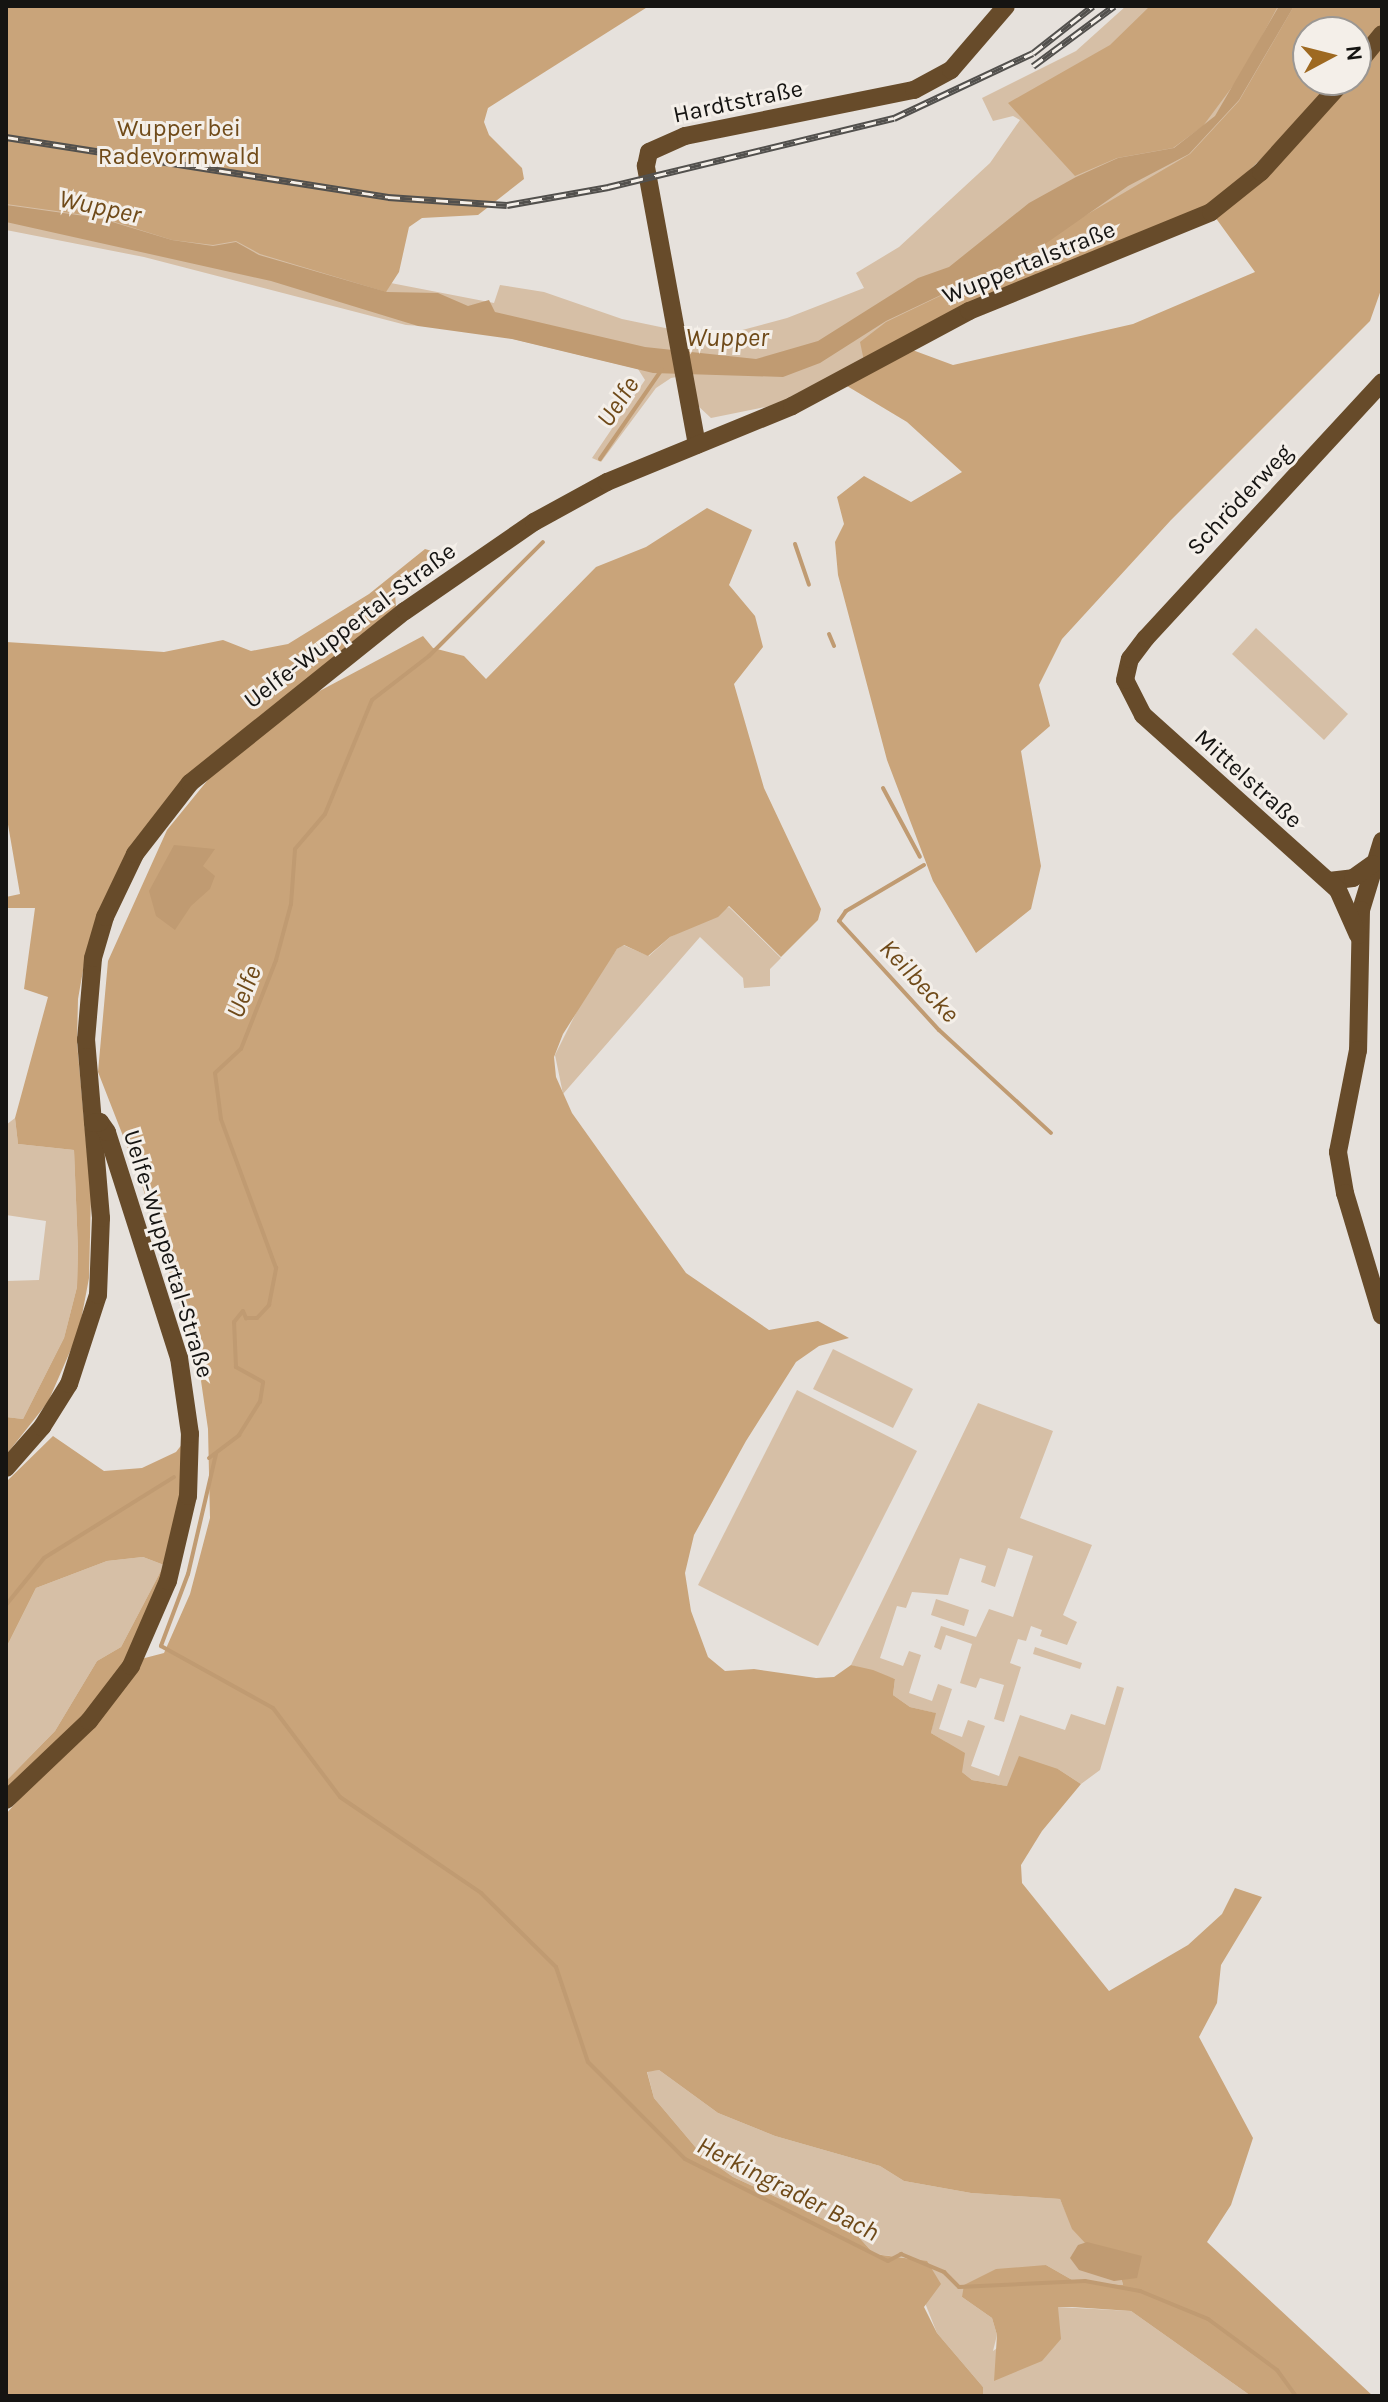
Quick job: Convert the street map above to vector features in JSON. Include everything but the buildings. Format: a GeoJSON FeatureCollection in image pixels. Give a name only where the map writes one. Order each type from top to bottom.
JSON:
{"type":"FeatureCollection","features":[{"type":"Feature","properties":{"kind":"main road","name":"Hardtstraße"},"geometry":{"type":"LineString","coordinates":[[697,445],[646,166],[654,148],[685,136],[914,90],[951,70],[1006,6]]}},
{"type":"Feature","properties":{"kind":"main road","name":"Wuppertalstraße"},"geometry":{"type":"LineString","coordinates":[[697,445],[792,406],[991,300],[1211,212],[1261,172],[1330,96]]}},
{"type":"Feature","properties":{"kind":"main road","name":"Schröderweg"},"geometry":{"type":"LineString","coordinates":[[1134,652],[1382,382]]}},
{"type":"Feature","properties":{"kind":"main road","name":"Uelfe-Wuppertal-Straße"},"geometry":{"type":"LineString","coordinates":[[6,1800],[89,1721],[131,1666],[168,1581],[186,1512],[190,1434],[179,1358],[107,1132],[100,1122],[93,1123],[86,1040],[93,958],[118,887],[170,805],[260,724],[503,541],[579,496],[697,445]]}},
{"type":"Feature","properties":{"kind":"main road","name":"Mittelstraße"},"geometry":{"type":"LineString","coordinates":[[1134,652],[1125,680],[1139,710],[1329,881],[1345,900],[1358,935]]}},
{"type":"Feature","properties":{"kind":"main road"},"geometry":{"type":"LineString","coordinates":[[1382,841],[1373,864],[1358,935],[1358,1050],[1338,1158],[1382,1316]]}},
{"type":"Feature","properties":{"kind":"main road"},"geometry":{"type":"LineString","coordinates":[[1329,881],[1353,878],[1373,864]]}},
{"type":"Feature","properties":{"kind":"main road"},"geometry":{"type":"LineString","coordinates":[[6,1468],[58,1403],[94,1317],[102,1245],[93,1123]]}},
{"type":"Feature","properties":{"kind":"green space","name":"Wupper bei Radevormwald"},"geometry":{"type":"Polygon","coordinates":[[[6,6],[437,181],[370,279],[494,303],[500,285],[544,292],[622,319],[694,334],[731,333],[787,318],[864,288],[856,273],[899,247],[990,163],[1020,120],[1013,116],[993,121],[982,98],[1076,51],[1126,6],[1358,6],[1339,16],[1292,16],[1292,57],[1217,177],[775,405],[711,418],[696,404],[689,375],[671,378],[656,388],[601,462],[592,458],[645,380],[638,369],[471,329],[406,325],[144,257],[6,230],[6,6]]]}},
{"type":"Feature","properties":{"kind":"green space"},"geometry":{"type":"Polygon","coordinates":[[[6,6],[649,6],[488,108],[484,122],[489,135],[522,168],[524,179],[478,215],[422,218],[409,227],[399,272],[386,292],[260,254],[236,241],[213,245],[172,240],[99,217],[6,204],[6,6]]]}},
{"type":"Feature","properties":{"kind":"green space"},"geometry":{"type":"Polygon","coordinates":[[[1150,6],[1278,6],[1241,75],[1203,126],[1173,148],[1117,158],[1075,176],[1008,103],[1110,45],[1150,6]]]}},
{"type":"Feature","properties":{"kind":"green space"},"geometry":{"type":"Polygon","coordinates":[[[1294,6],[1382,6],[1382,29],[1372,41],[1372,16],[1292,16],[1292,96],[1325,96],[1210,209],[864,361],[860,342],[886,322],[1038,249],[1052,235],[1190,154],[1239,101],[1294,6]]]}},
{"type":"Feature","properties":{"kind":"green space"},"geometry":{"type":"Polygon","coordinates":[[[1382,39],[1382,287],[1370,321],[1171,520],[1062,639],[1039,685],[1050,726],[1021,751],[1041,866],[1031,909],[976,953],[933,881],[887,760],[838,575],[835,542],[844,524],[837,497],[864,476],[911,502],[962,472],[907,422],[842,383],[907,348],[953,365],[1133,324],[1255,272],[1215,217],[1332,96],[1372,96],[1372,51],[1382,39]]]}},
{"type":"Feature","properties":{"kind":"green space"},"geometry":{"type":"Polygon","coordinates":[[[707,508],[752,530],[729,585],[755,616],[763,647],[734,684],[764,788],[821,909],[818,920],[781,957],[729,906],[718,917],[670,937],[648,956],[624,945],[617,949],[563,1034],[554,1057],[556,1077],[572,1113],[686,1273],[769,1330],[818,1321],[849,1338],[819,1346],[796,1362],[746,1441],[694,1535],[685,1573],[691,1611],[708,1657],[725,1671],[754,1669],[816,1678],[834,1677],[851,1665],[873,1670],[895,1679],[893,1695],[910,1707],[936,1713],[931,1733],[965,1753],[962,1772],[972,1780],[1007,1786],[1019,1756],[1058,1769],[1081,1784],[1042,1831],[1021,1865],[1022,1883],[1109,1991],[1188,1945],[1222,1914],[1235,1888],[1262,1897],[1221,1965],[1217,2003],[1199,2037],[1253,2138],[1231,2205],[1207,2242],[1373,2396],[1251,2396],[1131,2311],[1072,2307],[1058,2307],[1061,2339],[1042,2361],[994,2381],[997,2335],[992,2318],[962,2297],[964,2285],[996,2269],[1046,2265],[1074,2281],[1123,2285],[1117,2261],[1087,2245],[1072,2229],[1060,2199],[971,2193],[904,2181],[880,2166],[775,2136],[718,2113],[659,2070],[647,2072],[654,2098],[702,2155],[733,2177],[856,2234],[874,2254],[927,2261],[941,2284],[924,2307],[937,2333],[983,2387],[983,2396],[6,2396],[6,1814],[141,1659],[164,1653],[190,1594],[210,1518],[208,1429],[199,1367],[141,1182],[98,1072],[108,961],[167,830],[220,765],[312,695],[423,636],[433,648],[464,656],[486,679],[596,567],[646,547],[707,508]]]}},
{"type":"Feature","properties":{"kind":"green space"},"geometry":{"type":"Polygon","coordinates":[[[425,549],[435,552],[395,593],[396,608],[182,781],[139,835],[84,965],[78,999],[77,1043],[91,1195],[89,1278],[79,1331],[48,1402],[6,1455],[6,1417],[23,1419],[64,1338],[77,1287],[78,1250],[74,1150],[18,1144],[15,1118],[48,997],[24,989],[35,908],[6,908],[6,897],[20,894],[6,813],[6,642],[164,652],[223,640],[251,651],[288,644],[369,594],[425,549]]]}},
{"type":"Feature","properties":{"kind":"green space"},"geometry":{"type":"Polygon","coordinates":[[[1256,628],[1348,714],[1324,740],[1232,654],[1256,628]]]}},
{"type":"Feature","properties":{"kind":"green space"},"geometry":{"type":"Polygon","coordinates":[[[729,907],[781,958],[770,969],[770,986],[744,988],[743,978],[700,937],[563,1094],[555,1055],[587,991],[617,949],[623,945],[649,956],[670,937],[729,907]]]}},
{"type":"Feature","properties":{"kind":"green space"},"geometry":{"type":"Polygon","coordinates":[[[15,1118],[18,1144],[74,1150],[78,1250],[77,1287],[64,1338],[23,1419],[6,1417],[6,1281],[39,1280],[46,1221],[6,1215],[6,1125],[15,1118]]]}},
{"type":"Feature","properties":{"kind":"green space"},"geometry":{"type":"Polygon","coordinates":[[[833,1349],[913,1389],[893,1428],[813,1389],[833,1349]]]}},
{"type":"Feature","properties":{"kind":"green space"},"geometry":{"type":"Polygon","coordinates":[[[797,1390],[917,1451],[818,1646],[698,1585],[797,1390]]]}},
{"type":"Feature","properties":{"kind":"green space"},"geometry":{"type":"Polygon","coordinates":[[[978,1403],[1053,1431],[1020,1518],[1092,1545],[1063,1615],[1077,1622],[1067,1645],[1040,1636],[1042,1630],[1031,1626],[1026,1641],[1018,1639],[1010,1663],[1021,1667],[1004,1722],[994,1719],[1004,1685],[980,1678],[976,1688],[960,1683],[972,1644],[946,1635],[941,1650],[934,1647],[941,1626],[976,1637],[989,1609],[1013,1617],[1033,1556],[1008,1548],[995,1587],[981,1582],[986,1566],[960,1558],[948,1595],[912,1592],[906,1608],[897,1606],[880,1658],[903,1666],[909,1651],[921,1655],[909,1693],[932,1701],[938,1684],[952,1689],[939,1729],[962,1737],[968,1720],[985,1726],[971,1766],[999,1776],[1020,1715],[1065,1730],[1071,1714],[1105,1725],[1117,1686],[1124,1688],[1100,1770],[1081,1784],[1058,1769],[1007,1786],[972,1780],[962,1772],[946,1742],[931,1733],[935,1713],[910,1707],[893,1695],[895,1679],[851,1665],[978,1403]]]}},
{"type":"Feature","properties":{"kind":"green space"},"geometry":{"type":"Polygon","coordinates":[[[190,1434],[184,1528],[131,1666],[6,1800],[6,1781],[55,1731],[97,1661],[121,1647],[164,1565],[143,1557],[107,1561],[36,1588],[6,1648],[6,1482],[53,1436],[104,1471],[142,1468],[176,1452],[190,1434]]]}},
{"type":"Feature","properties":{"kind":"green space"},"geometry":{"type":"Polygon","coordinates":[[[143,1557],[164,1565],[121,1647],[97,1661],[55,1731],[6,1781],[6,1648],[36,1588],[107,1561],[143,1557]]]}},
{"type":"Feature","properties":{"kind":"green space"},"geometry":{"type":"Polygon","coordinates":[[[936,1599],[969,1610],[964,1626],[931,1615],[936,1599]]]}},
{"type":"Feature","properties":{"kind":"green space"},"geometry":{"type":"Polygon","coordinates":[[[1035,1647],[1082,1663],[1080,1669],[1033,1654],[1035,1647]]]}},
{"type":"Feature","properties":{"kind":"green space"},"geometry":{"type":"Polygon","coordinates":[[[659,2070],[718,2113],[775,2136],[880,2166],[904,2181],[971,2193],[1060,2199],[1073,2229],[1117,2261],[1123,2285],[1074,2281],[1046,2265],[962,2297],[992,2318],[997,2335],[993,2351],[1058,2307],[1131,2311],[1251,2396],[983,2396],[983,2387],[937,2333],[907,2258],[874,2254],[856,2234],[733,2177],[702,2155],[654,2098],[647,2071],[659,2070]]]}},
{"type":"Feature","properties":{"kind":"shaded area"},"geometry":{"type":"Polygon","coordinates":[[[1279,6],[1294,6],[1239,100],[1189,154],[1128,186],[1038,249],[886,321],[820,363],[783,377],[653,373],[512,339],[418,326],[271,281],[6,222],[6,205],[99,218],[172,240],[213,246],[236,242],[259,255],[387,292],[438,293],[468,306],[489,300],[495,312],[645,347],[756,359],[818,341],[918,278],[949,267],[1029,203],[1076,177],[1118,158],[1174,148],[1215,116],[1279,6]]]}},
{"type":"Feature","properties":{"kind":"shaded area"},"geometry":{"type":"Polygon","coordinates":[[[174,845],[215,849],[203,866],[215,876],[210,889],[191,906],[175,930],[156,916],[149,891],[174,845]]]}},
{"type":"Feature","properties":{"kind":"shaded area"},"geometry":{"type":"Polygon","coordinates":[[[1087,2242],[1142,2256],[1137,2278],[1114,2281],[1079,2270],[1070,2258],[1078,2245],[1087,2242]]]}},
{"type":"Feature","properties":{"kind":"waterway","name":"Uelfe"},"geometry":{"type":"LineString","coordinates":[[600,459],[662,369]]}},
{"type":"Feature","properties":{"kind":"waterway","name":"Uelfe"},"geometry":{"type":"LineString","coordinates":[[209,1458],[239,1435],[260,1402],[263,1382],[236,1367],[234,1322],[243,1311],[246,1318],[257,1318],[269,1305],[276,1268],[221,1119],[215,1073],[241,1049],[276,960],[291,904],[295,849],[325,814],[372,700],[429,656],[543,542]]}},
{"type":"Feature","properties":{"kind":"waterway","name":"Keilbecke"},"geometry":{"type":"LineString","coordinates":[[795,544],[809,585]]}},
{"type":"Feature","properties":{"kind":"waterway","name":"Keilbecke"},"geometry":{"type":"LineString","coordinates":[[829,634],[834,646]]}},
{"type":"Feature","properties":{"kind":"waterway","name":"Keilbecke"},"geometry":{"type":"LineString","coordinates":[[883,788],[920,857]]}},
{"type":"Feature","properties":{"kind":"waterway","name":"Keilbecke"},"geometry":{"type":"LineString","coordinates":[[924,865],[846,911],[839,921],[939,1030],[1051,1133]]}},
{"type":"Feature","properties":{"kind":"waterway","name":"Herkingrader Bach"},"geometry":{"type":"LineString","coordinates":[[216,1454],[188,1574],[161,1646],[273,1708],[340,1797],[481,1893],[556,1967],[588,2062],[685,2159],[888,2261],[901,2254],[944,2272],[959,2287],[1085,2281],[1140,2291],[1208,2319],[1277,2370],[1296,2396]]}},
{"type":"Feature","properties":{"kind":"waterway","name":"Uelfe"},"geometry":{"type":"LineString","coordinates":[[6,1605],[44,1558],[174,1477]]}},
{"type":"Feature","properties":{"kind":"railway"},"geometry":{"type":"LineString","coordinates":[[6,137],[388,197],[507,205],[608,187],[894,118],[1033,53],[1093,6]]}},
{"type":"Feature","properties":{"kind":"railway"},"geometry":{"type":"LineString","coordinates":[[1033,66],[1114,6]]}},
{"type":"Feature","properties":{"kind":"water label","name":"Wupper"},"geometry":{"type":"Point","coordinates":[100,207]}},
{"type":"Feature","properties":{"kind":"water label","name":"Wupper"},"geometry":{"type":"Point","coordinates":[727,338]}}]}
